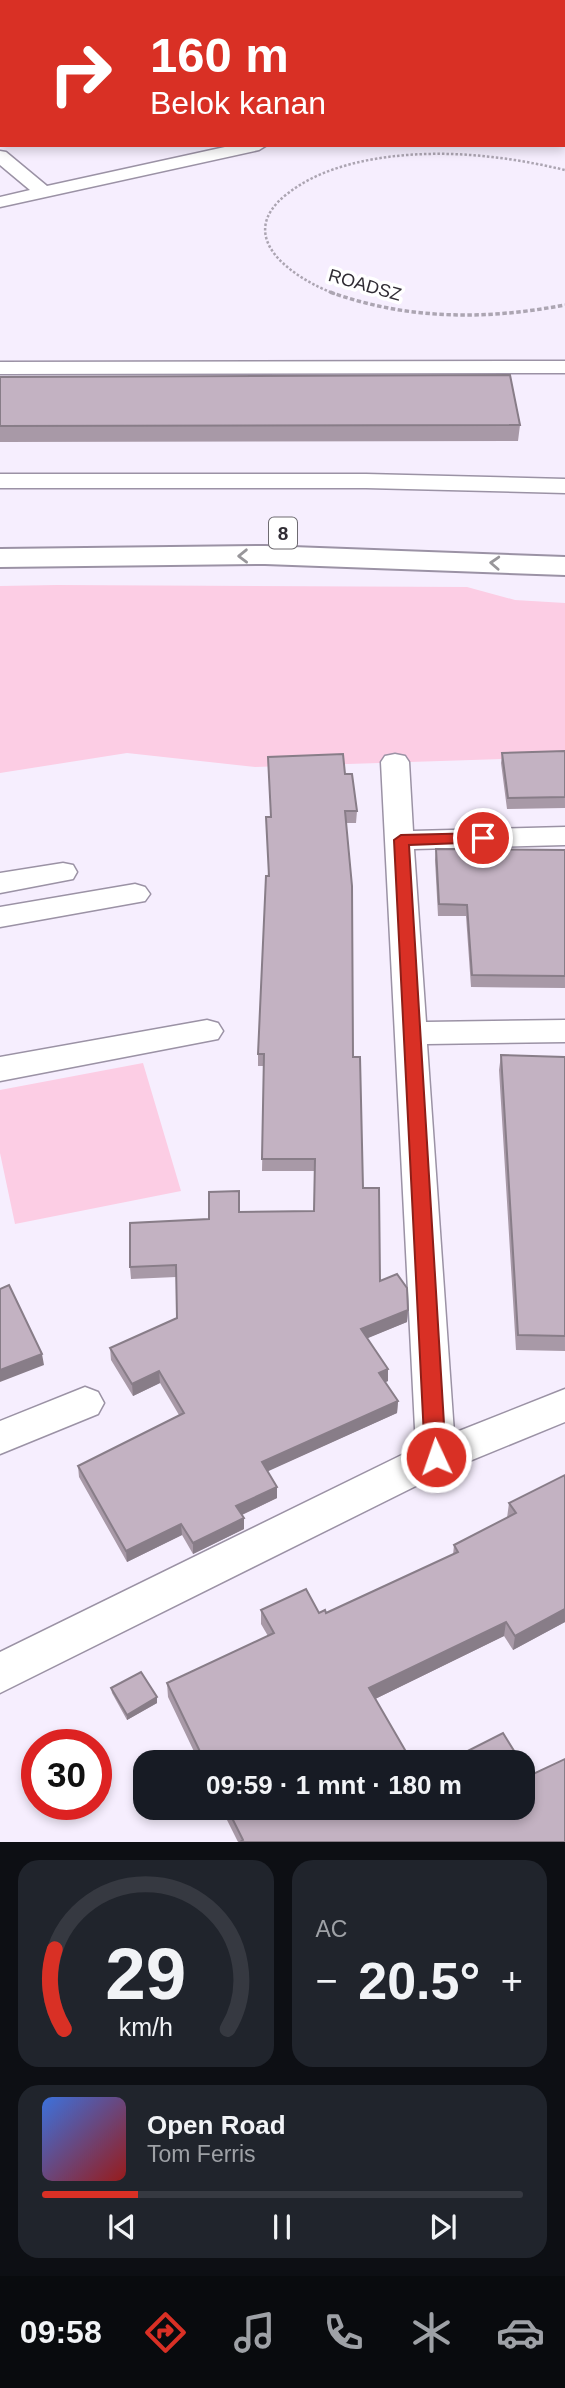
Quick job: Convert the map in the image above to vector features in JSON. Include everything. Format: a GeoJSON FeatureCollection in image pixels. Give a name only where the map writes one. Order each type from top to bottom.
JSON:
{"type":"FeatureCollection","features":[{"type":"Feature","properties":{"kind":"highway","name":"8"},"geometry":{"type":"LineString","coordinates":[[0,532],[328,533],[565,543]]}},
{"type":"Feature","properties":{"kind":"highway","name":"8"},"geometry":{"type":"LineString","coordinates":[[0,558],[265,555],[565,566]]}},
{"type":"Feature","properties":{"kind":"street"},"geometry":{"type":"LineString","coordinates":[[0,202],[250,147]]}},
{"type":"Feature","properties":{"kind":"street"},"geometry":{"type":"LineString","coordinates":[[0,154],[43,192]]}},
{"type":"Feature","properties":{"kind":"street"},"geometry":{"type":"LineString","coordinates":[[0,368],[565,367]]}},
{"type":"Feature","properties":{"kind":"street"},"geometry":{"type":"LineString","coordinates":[[0,481],[366,481],[565,486]]}},
{"type":"Feature","properties":{"kind":"street"},"geometry":{"type":"LineString","coordinates":[[395,762],[436,1457]]}},
{"type":"Feature","properties":{"kind":"street"},"geometry":{"type":"LineString","coordinates":[[401,840],[565,836]]}},
{"type":"Feature","properties":{"kind":"street"},"geometry":{"type":"LineString","coordinates":[[0,883],[63,872]]}},
{"type":"Feature","properties":{"kind":"street"},"geometry":{"type":"LineString","coordinates":[[0,916],[135,894]]}},
{"type":"Feature","properties":{"kind":"street"},"geometry":{"type":"LineString","coordinates":[[0,1069],[207,1031]]}},
{"type":"Feature","properties":{"kind":"street"},"geometry":{"type":"LineString","coordinates":[[410,1033],[565,1031]]}},
{"type":"Feature","properties":{"kind":"street"},"geometry":{"type":"LineString","coordinates":[[0,1438],[85,1403]]}},
{"type":"Feature","properties":{"kind":"street"},"geometry":{"type":"LineString","coordinates":[[0,1673],[436,1457],[565,1405]]}},
{"type":"Feature","properties":{"kind":"path","name":"ROADSZ"},"geometry":{"type":"LineString","coordinates":[[565,170],[504,157],[469,154],[398,156],[365,161],[309,179],[288,191],[274,206],[266,221],[265,237],[272,253],[287,268],[309,283],[372,305],[423,313],[489,316],[565,305]]}},
{"type":"Feature","properties":{"kind":"shaded area"},"geometry":{"type":"Polygon","coordinates":[[[0,586],[467,587],[515,600],[565,603],[565,757],[255,767],[127,753],[0,773],[0,586]]]}},
{"type":"Feature","properties":{"kind":"shaded area"},"geometry":{"type":"Polygon","coordinates":[[[143,1063],[181,1191],[15,1224],[0,1153],[0,1090],[143,1063]]]}},
{"type":"Feature","properties":{"kind":"building"},"geometry":{"type":"Polygon","coordinates":[[[510,375],[520,425],[0,426],[0,377],[510,375]]]}},
{"type":"Feature","properties":{"kind":"building"},"geometry":{"type":"Polygon","coordinates":[[[565,751],[565,797],[508,798],[502,753],[565,751]]]}},
{"type":"Feature","properties":{"kind":"building"},"geometry":{"type":"Polygon","coordinates":[[[343,754],[345,774],[352,774],[357,811],[345,811],[352,886],[353,1057],[360,1057],[363,1188],[379,1188],[380,1281],[397,1274],[407,1288],[408,1310],[361,1329],[388,1369],[379,1373],[398,1401],[262,1462],[277,1487],[236,1506],[244,1518],[193,1543],[181,1524],[126,1551],[78,1466],[184,1413],[159,1371],[132,1384],[110,1348],[177,1318],[176,1265],[130,1267],[130,1223],[209,1219],[209,1192],[239,1191],[239,1212],[314,1211],[315,1159],[262,1159],[264,1054],[258,1054],[266,876],[269,876],[266,817],[271,817],[268,757],[343,754]]]}},
{"type":"Feature","properties":{"kind":"building"},"geometry":{"type":"Polygon","coordinates":[[[436,849],[565,850],[565,976],[472,975],[467,905],[439,904],[436,849]]]}},
{"type":"Feature","properties":{"kind":"building"},"geometry":{"type":"Polygon","coordinates":[[[501,1055],[565,1057],[565,1336],[518,1335],[501,1055]]]}},
{"type":"Feature","properties":{"kind":"building"},"geometry":{"type":"Polygon","coordinates":[[[9,1285],[42,1354],[0,1370],[0,1289],[9,1285]]]}},
{"type":"Feature","properties":{"kind":"building"},"geometry":{"type":"Polygon","coordinates":[[[565,1475],[565,1609],[515,1636],[506,1622],[369,1688],[405,1750],[199,1750],[167,1683],[274,1633],[261,1610],[306,1589],[319,1613],[325,1610],[326,1613],[458,1552],[454,1545],[516,1513],[509,1503],[565,1475]]]}},
{"type":"Feature","properties":{"kind":"building"},"geometry":{"type":"Polygon","coordinates":[[[141,1672],[157,1697],[127,1715],[111,1688],[141,1672]]]}},
{"type":"Feature","properties":{"kind":"building"},"geometry":{"type":"Polygon","coordinates":[[[503,1733],[514,1750],[470,1750],[503,1733]]]}},
{"type":"Feature","properties":{"kind":"building"},"geometry":{"type":"Polygon","coordinates":[[[565,1759],[565,1842],[240,1842],[243,1840],[233,1820],[535,1820],[535,1773],[565,1759]]]}},
{"type":"Feature","properties":{"kind":"route"},"geometry":{"type":"LineString","coordinates":[[436,1457],[401,840],[483,838]]}}]}
